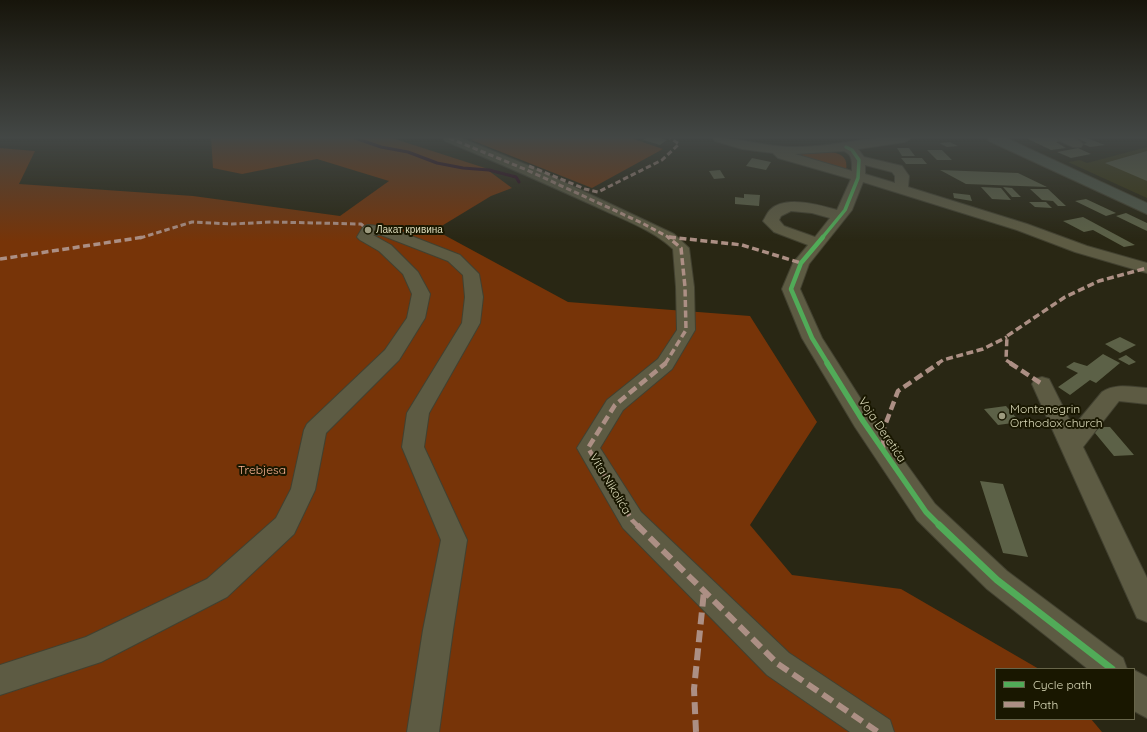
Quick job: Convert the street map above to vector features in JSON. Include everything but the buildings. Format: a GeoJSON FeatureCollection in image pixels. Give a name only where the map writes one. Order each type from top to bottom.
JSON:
{"type":"FeatureCollection","features":[{"type":"Feature","properties":{"kind":"main road"},"geometry":{"type":"LineString","coordinates":[[1068,172],[1147,209]]}},
{"type":"Feature","properties":{"kind":"main road"},"geometry":{"type":"LineString","coordinates":[[1075,172],[1147,204]]}},
{"type":"Feature","properties":{"kind":"street","name":"Vita Nikolića"},"geometry":{"type":"LineString","coordinates":[[532,172],[669,237],[681,248],[686,287],[686,330],[665,364],[615,405],[588,448],[632,520],[778,664],[878,732]]}},
{"type":"Feature","properties":{"kind":"street","name":"Voja Deretića"},"geometry":{"type":"LineString","coordinates":[[852,172],[845,210],[801,263],[791,289],[812,338],[867,427],[926,512],[997,580],[1111,668]]}},
{"type":"Feature","properties":{"kind":"street"},"geometry":{"type":"LineString","coordinates":[[873,172],[901,189],[1022,227],[1081,249],[1147,268]]}},
{"type":"Feature","properties":{"kind":"street"},"geometry":{"type":"LineString","coordinates":[[818,243],[779,229],[771,221],[773,213],[781,207],[793,206],[818,210],[840,216]]}},
{"type":"Feature","properties":{"kind":"street"},"geometry":{"type":"LineString","coordinates":[[0,680],[90,651],[217,588],[285,526],[303,490],[315,430],[392,355],[416,318],[421,294],[410,272],[385,248],[365,237],[368,230],[383,230],[454,258],[470,274],[474,298],[471,323],[418,413],[413,447],[454,540],[438,630],[423,732]]}},
{"type":"Feature","properties":{"kind":"street"},"geometry":{"type":"LineString","coordinates":[[1042,384],[1147,608]]}},
{"type":"Feature","properties":{"kind":"street"},"geometry":{"type":"LineString","coordinates":[[1071,446],[1109,397],[1115,393],[1147,396]]}},
{"type":"Feature","properties":{"kind":"street"},"geometry":{"type":"LineString","coordinates":[[1135,687],[1147,702]]}},
{"type":"Feature","properties":{"kind":"shaded area"},"geometry":{"type":"Polygon","coordinates":[[[1090,172],[1147,172],[1147,198],[1090,172]]]}},
{"type":"Feature","properties":{"kind":"green space","name":"Trebjesa"},"geometry":{"type":"Polygon","coordinates":[[[0,172],[25,172],[19,184],[193,196],[340,216],[389,181],[360,172],[491,172],[512,188],[491,196],[435,230],[568,302],[750,316],[817,422],[750,525],[792,575],[901,589],[1037,668],[995,668],[995,720],[1092,720],[1102,732],[0,732],[0,172]]]}},
{"type":"Feature","properties":{"kind":"green space","name":"Trebjesa"},"geometry":{"type":"Polygon","coordinates":[[[233,172],[251,172],[242,174],[233,172]]]}},
{"type":"Feature","properties":{"kind":"green space"},"geometry":{"type":"Polygon","coordinates":[[[552,172],[621,172],[592,188],[552,172]]]}},
{"type":"Feature","properties":{"kind":"waterway"},"geometry":{"type":"LineString","coordinates":[[497,172],[516,177],[519,182]]}},
{"type":"Feature","properties":{"kind":"marked path"},"geometry":{"type":"LineString","coordinates":[[532,172],[642,223],[669,237],[681,248],[685,287],[686,330],[665,364],[615,405],[588,448],[632,520],[778,664],[878,732]]}},
{"type":"Feature","properties":{"kind":"marked path"},"geometry":{"type":"LineString","coordinates":[[544,172],[585,189],[598,192],[638,172]]}},
{"type":"Feature","properties":{"kind":"marked path"},"geometry":{"type":"LineString","coordinates":[[0,259],[139,238],[192,222],[232,224],[272,222],[361,224],[368,230]]}},
{"type":"Feature","properties":{"kind":"marked path"},"geometry":{"type":"LineString","coordinates":[[669,237],[742,245],[801,263]]}},
{"type":"Feature","properties":{"kind":"marked path"},"geometry":{"type":"LineString","coordinates":[[1042,384],[1006,360],[1007,336],[1065,297],[1099,281],[1147,268]]}},
{"type":"Feature","properties":{"kind":"marked path"},"geometry":{"type":"LineString","coordinates":[[883,449],[884,428],[898,391],[943,360],[983,349],[1007,337]]}},
{"type":"Feature","properties":{"kind":"marked path"},"geometry":{"type":"LineString","coordinates":[[696,732],[694,689],[704,591]]}},
{"type":"Feature","properties":{"kind":"cycle path"},"geometry":{"type":"LineString","coordinates":[[858,172],[858,178],[845,210],[801,263],[791,289],[812,338],[863,421],[926,512],[997,580],[1111,668]]}},
{"type":"Feature","properties":{"kind":"place","name":"Лакат кривина"},"geometry":{"type":"Point","coordinates":[368,230]}},
{"type":"Feature","properties":{"kind":"place","name":"Montenegrin Orthodox church"},"geometry":{"type":"Point","coordinates":[1002,416]}}]}
